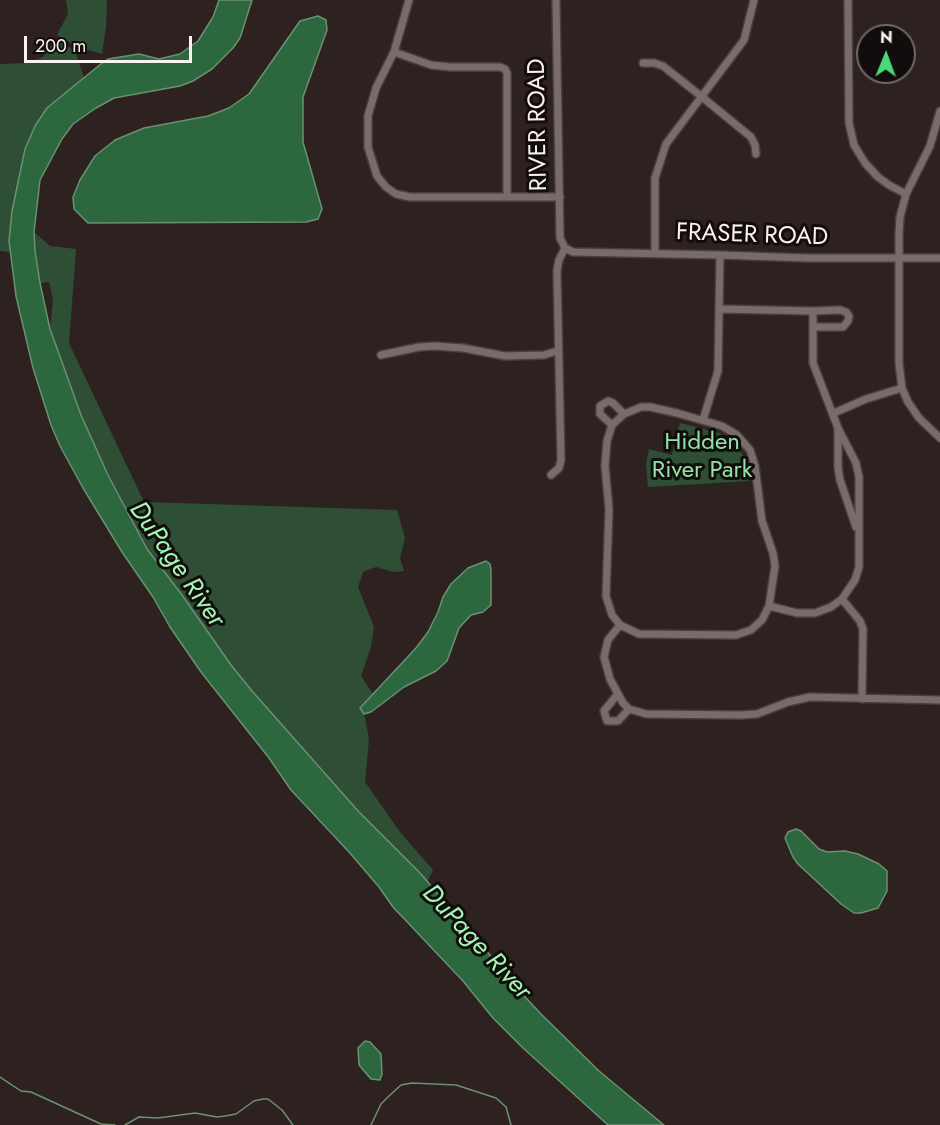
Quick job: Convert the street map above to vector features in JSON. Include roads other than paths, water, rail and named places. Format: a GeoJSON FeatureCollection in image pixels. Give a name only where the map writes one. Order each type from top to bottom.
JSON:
{"type":"FeatureCollection","features":[{"type":"Feature","properties":{"kind":"street"},"geometry":{"type":"LineString","coordinates":[[409,0],[394,52],[371,100],[368,116],[368,147],[377,176],[396,194],[410,197],[560,197]]}},
{"type":"Feature","properties":{"kind":"street","name":"RIVER ROAD"},"geometry":{"type":"LineString","coordinates":[[556,0],[560,238],[565,248]]}},
{"type":"Feature","properties":{"kind":"street"},"geometry":{"type":"LineString","coordinates":[[655,253],[656,178],[666,144],[744,40],[754,0]]}},
{"type":"Feature","properties":{"kind":"street"},"geometry":{"type":"LineString","coordinates":[[848,0],[849,123],[854,145],[865,163],[878,177],[906,194]]}},
{"type":"Feature","properties":{"kind":"street"},"geometry":{"type":"LineString","coordinates":[[394,52],[431,65],[505,69],[507,73],[507,197]]}},
{"type":"Feature","properties":{"kind":"street"},"geometry":{"type":"LineString","coordinates":[[643,63],[663,66],[702,96],[751,137],[756,154]]}},
{"type":"Feature","properties":{"kind":"street"},"geometry":{"type":"LineString","coordinates":[[940,111],[930,146],[906,194],[900,217],[899,258],[899,363],[903,388],[908,402],[919,418],[940,438]]}},
{"type":"Feature","properties":{"kind":"street"},"geometry":{"type":"LineString","coordinates":[[550,475],[559,468],[561,460],[557,271],[565,248]]}},
{"type":"Feature","properties":{"kind":"street","name":"FRASER ROAD"},"geometry":{"type":"LineString","coordinates":[[565,248],[573,252],[808,258],[940,258]]}},
{"type":"Feature","properties":{"kind":"street"},"geometry":{"type":"LineString","coordinates":[[703,420],[718,371],[720,255]]}},
{"type":"Feature","properties":{"kind":"street"},"geometry":{"type":"LineString","coordinates":[[720,309],[840,310],[846,312],[849,321],[843,327],[813,327]]}},
{"type":"Feature","properties":{"kind":"street"},"geometry":{"type":"LineString","coordinates":[[769,606],[797,613],[815,613],[831,607],[842,599],[855,580],[859,567],[859,477],[856,463],[838,428],[813,363],[813,311]]}},
{"type":"Feature","properties":{"kind":"street"},"geometry":{"type":"LineString","coordinates":[[381,355],[435,346],[464,348],[505,356],[544,355],[557,351]]}},
{"type":"Feature","properties":{"kind":"street"},"geometry":{"type":"LineString","coordinates":[[834,413],[866,399],[903,388]]}},
{"type":"Feature","properties":{"kind":"street"},"geometry":{"type":"LineString","coordinates":[[612,425],[600,414],[600,406],[608,401],[624,414]]}},
{"type":"Feature","properties":{"kind":"street"},"geometry":{"type":"LineString","coordinates":[[650,407],[703,420],[722,426],[737,435],[750,450],[762,521],[775,566],[769,606],[762,620],[751,630],[736,635],[639,634],[620,625],[612,615],[606,596],[609,508],[605,460],[612,425],[624,414],[637,408],[650,407]]}},
{"type":"Feature","properties":{"kind":"street"},"geometry":{"type":"LineString","coordinates":[[838,428],[840,480],[858,532]]}},
{"type":"Feature","properties":{"kind":"street"},"geometry":{"type":"LineString","coordinates":[[842,599],[860,621],[863,629],[862,699]]}},
{"type":"Feature","properties":{"kind":"street"},"geometry":{"type":"LineString","coordinates":[[620,625],[608,640],[604,657],[610,679],[617,695],[629,709],[646,714],[757,714],[788,702],[810,697],[940,700]]}},
{"type":"Feature","properties":{"kind":"street"},"geometry":{"type":"LineString","coordinates":[[617,695],[604,711],[607,721],[618,722],[629,709]]}},
{"type":"Feature","properties":{"kind":"water","name":"DuPage River"},"geometry":{"type":"Polygon","coordinates":[[[219,0],[252,0],[240,38],[233,48],[212,69],[193,81],[180,86],[114,98],[96,108],[73,124],[62,139],[40,180],[34,232],[40,283],[50,329],[81,415],[108,475],[147,549],[252,691],[359,812],[421,874],[512,983],[541,1014],[599,1071],[664,1125],[608,1125],[493,1018],[463,981],[393,907],[349,852],[291,790],[269,758],[201,672],[170,627],[83,488],[51,425],[33,368],[16,296],[9,241],[12,211],[25,149],[35,126],[47,108],[102,63],[108,59],[139,54],[159,59],[180,54],[198,41],[213,17],[219,0]]]}},
{"type":"Feature","properties":{"kind":"water"},"geometry":{"type":"Polygon","coordinates":[[[318,16],[326,20],[327,30],[303,97],[303,142],[322,209],[318,219],[306,222],[88,223],[74,209],[73,197],[80,180],[95,156],[115,140],[144,128],[208,116],[229,108],[249,94],[300,21],[318,16]]]}},
{"type":"Feature","properties":{"kind":"water"},"geometry":{"type":"Polygon","coordinates":[[[486,561],[490,564],[491,570],[491,605],[483,612],[471,615],[459,628],[447,661],[436,671],[404,687],[371,712],[364,714],[360,708],[428,632],[451,584],[468,568],[486,561]]]}},
{"type":"Feature","properties":{"kind":"water"},"geometry":{"type":"Polygon","coordinates":[[[796,829],[819,849],[827,852],[845,851],[858,854],[879,864],[887,871],[887,891],[878,908],[854,913],[798,864],[785,838],[788,832],[796,829]]]}},
{"type":"Feature","properties":{"kind":"water"},"geometry":{"type":"Polygon","coordinates":[[[365,1041],[370,1042],[381,1054],[380,1080],[371,1079],[359,1065],[358,1048],[365,1041]]]}},
{"type":"Feature","properties":{"kind":"waterway"},"geometry":{"type":"LineString","coordinates":[[0,1077],[21,1091],[31,1092],[101,1124],[115,1125]]}},
{"type":"Feature","properties":{"kind":"waterway"},"geometry":{"type":"LineString","coordinates":[[371,1125],[381,1104],[401,1085],[412,1083],[456,1085],[496,1098],[506,1107],[511,1125]]}},
{"type":"Feature","properties":{"kind":"waterway"},"geometry":{"type":"LineString","coordinates":[[125,1125],[139,1117],[158,1118],[195,1113],[217,1117],[236,1114],[254,1101],[263,1099],[268,1099],[282,1110],[293,1125]]}},
{"type":"Feature","properties":{"kind":"park label","name":"Hidden River Park"},"geometry":{"type":"Point","coordinates":[702,457]}}]}
